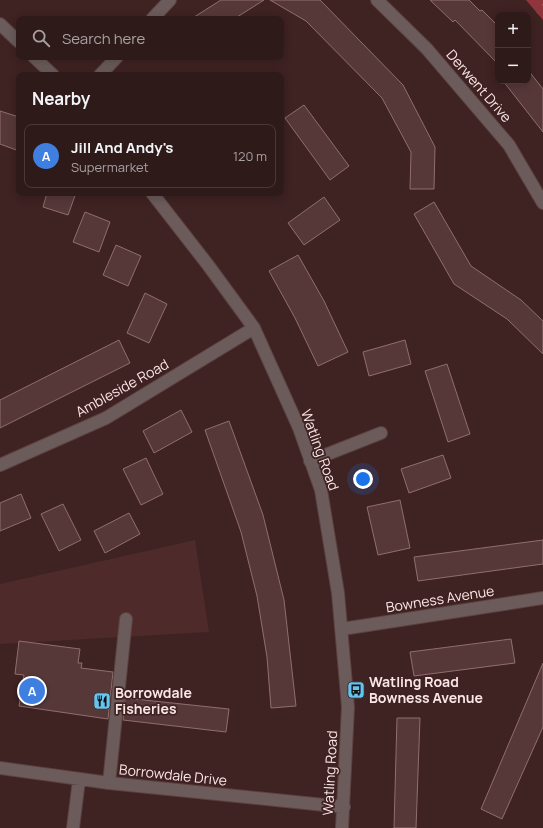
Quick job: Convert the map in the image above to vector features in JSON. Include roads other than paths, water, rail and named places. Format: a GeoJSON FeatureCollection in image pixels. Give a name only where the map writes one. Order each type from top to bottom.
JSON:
{"type":"FeatureCollection","features":[{"type":"Feature","properties":{"kind":"street"},"geometry":{"type":"LineString","coordinates":[[155,16],[170,0]]}},
{"type":"Feature","properties":{"kind":"street","name":"Derwent Drive"},"geometry":{"type":"LineString","coordinates":[[376,0],[427,49],[509,145],[543,203]]}},
{"type":"Feature","properties":{"kind":"street"},"geometry":{"type":"LineString","coordinates":[[0,24],[16,39]]}},
{"type":"Feature","properties":{"kind":"street"},"geometry":{"type":"LineString","coordinates":[[37,60],[50,72]]}},
{"type":"Feature","properties":{"kind":"street"},"geometry":{"type":"LineString","coordinates":[[103,72],[114,60]]}},
{"type":"Feature","properties":{"kind":"street","name":"Watling Road"},"geometry":{"type":"LineString","coordinates":[[154,196],[208,265],[254,328],[299,428],[321,490],[338,593],[348,707],[342,828]]}},
{"type":"Feature","properties":{"kind":"street","name":"Ambleside Road"},"geometry":{"type":"LineString","coordinates":[[0,465],[106,418],[254,328]]}},
{"type":"Feature","properties":{"kind":"street"},"geometry":{"type":"LineString","coordinates":[[310,461],[380,433]]}},
{"type":"Feature","properties":{"kind":"street","name":"Bowness Avenue"},"geometry":{"type":"LineString","coordinates":[[342,629],[543,598]]}},
{"type":"Feature","properties":{"kind":"street"},"geometry":{"type":"LineString","coordinates":[[109,783],[126,619]]}},
{"type":"Feature","properties":{"kind":"street","name":"Borrowdale Drive"},"geometry":{"type":"LineString","coordinates":[[0,768],[79,780],[344,807]]}},
{"type":"Feature","properties":{"kind":"street"},"geometry":{"type":"LineString","coordinates":[[73,828],[79,780]]}},
{"type":"Feature","properties":{"kind":"place","name":"Watling Road Bowness Avenue"},"geometry":{"type":"Point","coordinates":[356,690]}},
{"type":"Feature","properties":{"kind":"place","name":"Jill And Andy's"},"geometry":{"type":"Point","coordinates":[32,691]}},
{"type":"Feature","properties":{"kind":"place","name":"Borrowdale Fisheries"},"geometry":{"type":"Point","coordinates":[102,701]}}]}
